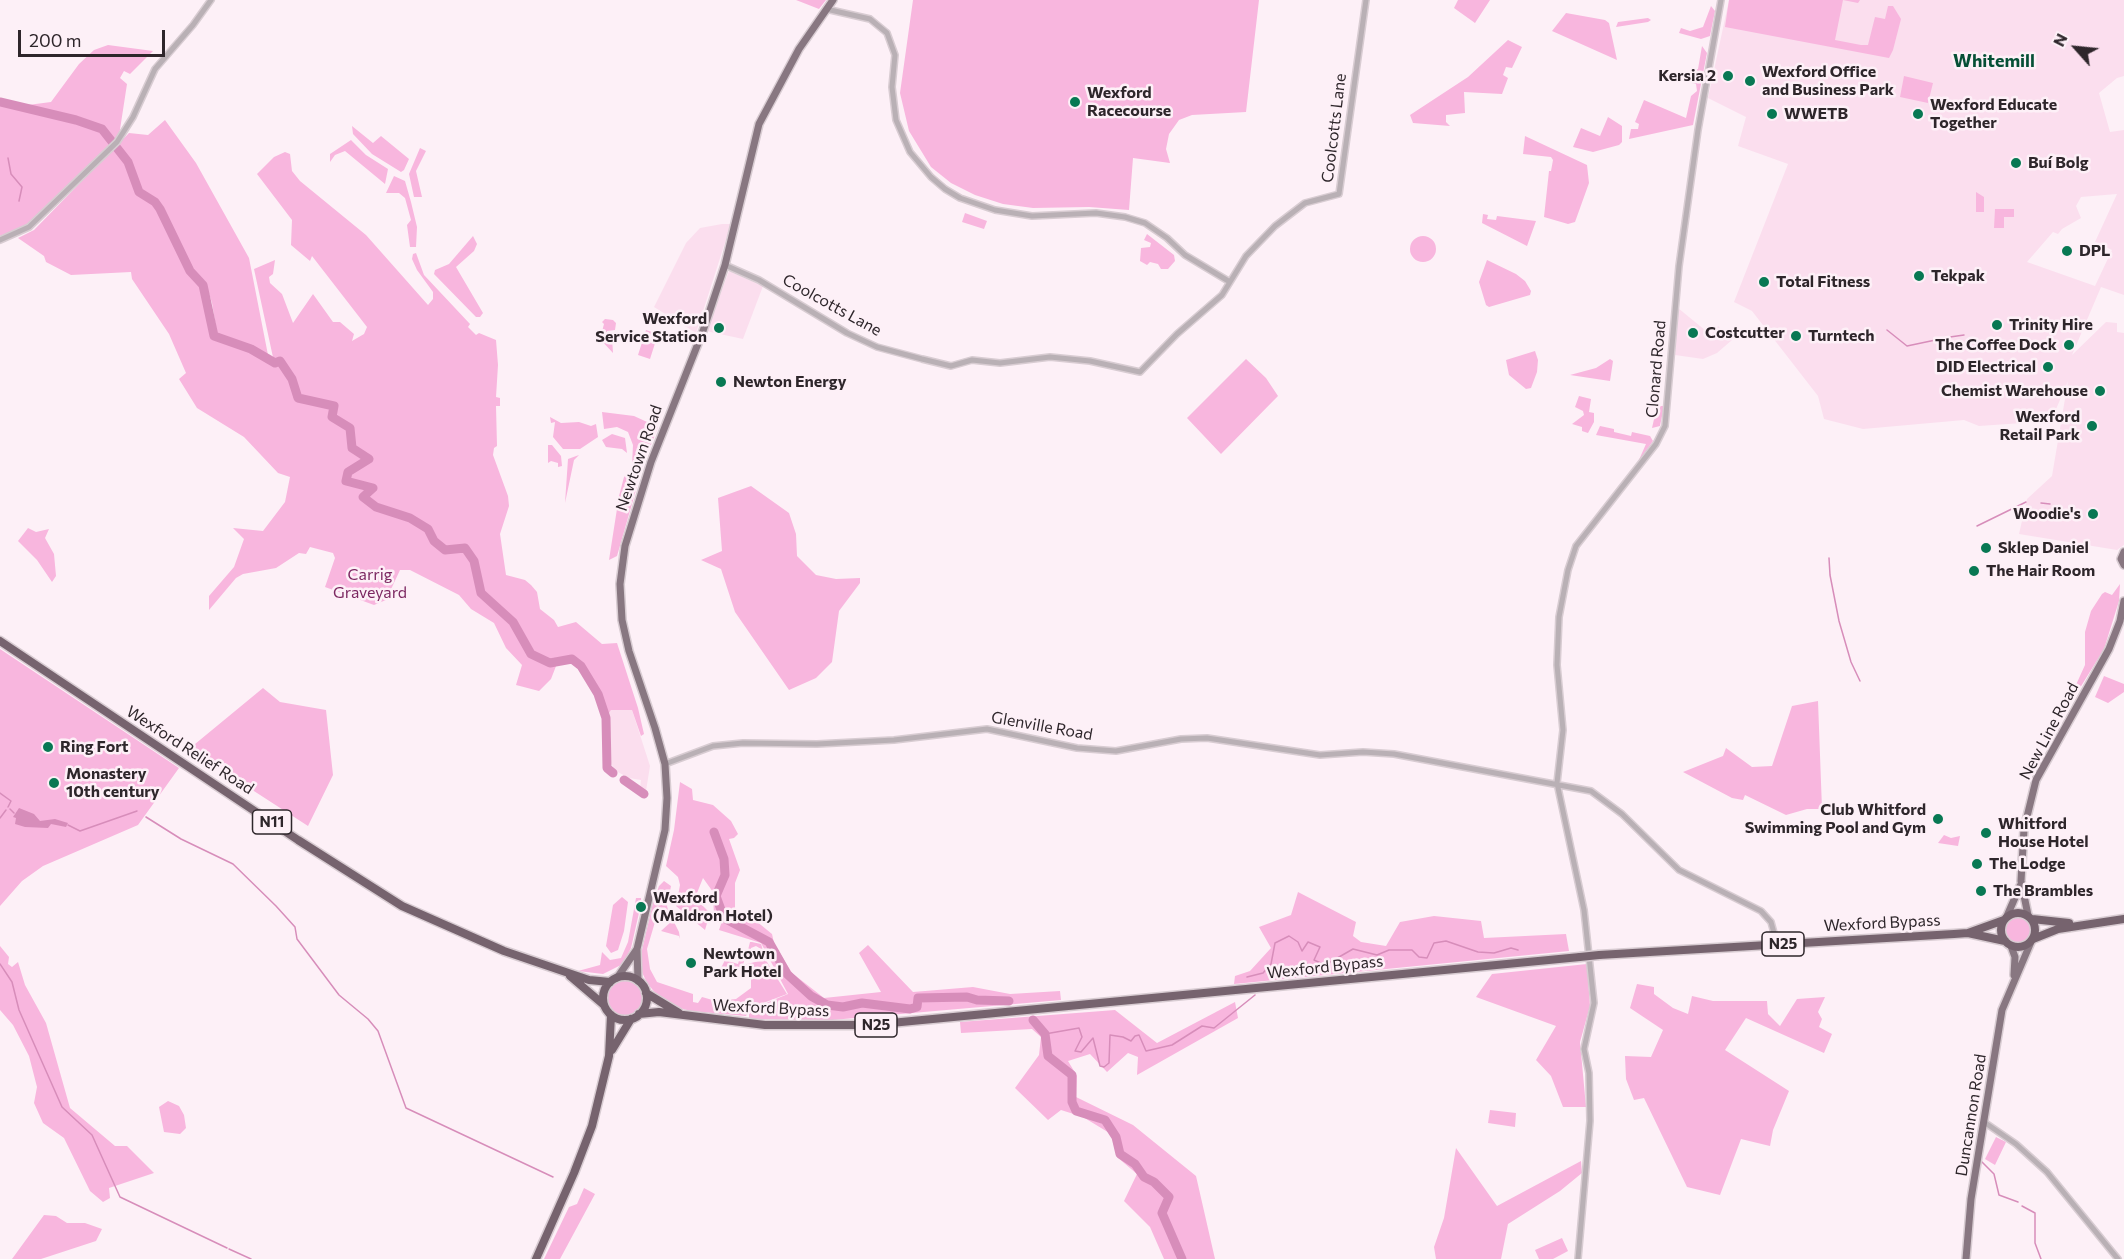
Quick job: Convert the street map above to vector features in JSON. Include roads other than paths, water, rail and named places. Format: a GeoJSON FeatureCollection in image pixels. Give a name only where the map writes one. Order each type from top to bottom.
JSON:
{"type":"FeatureCollection","features":[{"type":"Feature","properties":{"kind":"highway","name":"Wexford Relief Road"},"geometry":{"type":"LineString","coordinates":[[0,641],[368,886],[454,931],[589,980],[614,980]]}},
{"type":"Feature","properties":{"kind":"highway","name":"N25"},"geometry":{"type":"LineString","coordinates":[[2005,918],[2018,912],[2050,922],[2085,923],[2124,919]]}},
{"type":"Feature","properties":{"kind":"highway"},"geometry":{"type":"LineString","coordinates":[[2030,917],[2036,929],[2032,941]]}},
{"type":"Feature","properties":{"kind":"highway","name":"Wexford Bypass"},"geometry":{"type":"LineString","coordinates":[[1968,933],[2005,918]]}},
{"type":"Feature","properties":{"kind":"highway"},"geometry":{"type":"LineString","coordinates":[[2005,918],[2001,931],[2008,943]]}},
{"type":"Feature","properties":{"kind":"highway","name":"N25"},"geometry":{"type":"LineString","coordinates":[[2008,943],[2021,947],[2049,932],[2085,923]]}},
{"type":"Feature","properties":{"kind":"highway","name":"Wexford Bypass"},"geometry":{"type":"LineString","coordinates":[[635,1017],[659,1012],[765,1025],[870,1025],[1599,955],[1968,933],[2008,943]]}},
{"type":"Feature","properties":{"kind":"highway","name":"Wexford Relief Road"},"geometry":{"type":"LineString","coordinates":[[561,970],[604,1005]]}},
{"type":"Feature","properties":{"kind":"highway"},"geometry":{"type":"LineString","coordinates":[[536,1259],[584,1148],[609,1056],[611,1015],[604,1005],[604,993],[614,980],[629,977],[638,981]]}},
{"type":"Feature","properties":{"kind":"highway","name":"N25"},"geometry":{"type":"LineString","coordinates":[[638,981],[646,993]]}},
{"type":"Feature","properties":{"kind":"highway","name":"Wexford Bypass"},"geometry":{"type":"LineString","coordinates":[[646,993],[686,1016]]}},
{"type":"Feature","properties":{"kind":"highway"},"geometry":{"type":"LineString","coordinates":[[609,1056],[645,1006],[646,993]]}},
{"type":"Feature","properties":{"kind":"highway","name":"N25"},"geometry":{"type":"LineString","coordinates":[[611,1015],[620,1019],[635,1017]]}},
{"type":"Feature","properties":{"kind":"main road","name":"Newtown Road"},"geometry":{"type":"LineString","coordinates":[[638,981],[637,949],[665,830],[667,798],[664,764],[656,728],[629,651],[622,620],[622,567],[630,528],[646,477],[703,331],[725,265],[759,124],[799,49],[833,0]]}},
{"type":"Feature","properties":{"kind":"main road"},"geometry":{"type":"LineString","coordinates":[[2124,552],[2121,559],[2124,565]]}},
{"type":"Feature","properties":{"kind":"main road","name":"New Line Road"},"geometry":{"type":"LineString","coordinates":[[2030,917],[2021,880],[2025,822],[2036,780],[2109,649],[2120,621],[2124,601]]}},
{"type":"Feature","properties":{"kind":"main road","name":"New Line Road"},"geometry":{"type":"LineString","coordinates":[[2005,918],[2021,880]]}},
{"type":"Feature","properties":{"kind":"main road","name":"Duncannon Road"},"geometry":{"type":"LineString","coordinates":[[1966,1259],[1971,1199],[2002,1010],[2032,941]]}},
{"type":"Feature","properties":{"kind":"main road","name":"Duncannon Road"},"geometry":{"type":"LineString","coordinates":[[2008,943],[2015,957],[2014,978]]}},
{"type":"Feature","properties":{"kind":"main road","name":"Newtown Road"},"geometry":{"type":"LineString","coordinates":[[614,980],[637,949]]}},
{"type":"Feature","properties":{"kind":"street"},"geometry":{"type":"LineString","coordinates":[[0,240],[29,227],[117,142],[133,117],[155,69],[193,26],[211,0]]}},
{"type":"Feature","properties":{"kind":"street","name":"Coolcotts Lane"},"geometry":{"type":"LineString","coordinates":[[725,265],[759,280],[847,333],[877,347],[922,359],[951,366],[972,360],[1000,363],[1050,357],[1090,361],[1140,372],[1222,295],[1246,256],[1275,226],[1305,203],[1340,194],[1366,0]]}},
{"type":"Feature","properties":{"kind":"street","name":"Clonard Road"},"geometry":{"type":"LineString","coordinates":[[1578,1259],[1590,1121],[1589,1073],[1584,1049],[1593,994],[1584,910],[1557,783],[1563,730],[1556,646],[1571,558],[1582,537],[1656,444],[1665,426],[1678,266],[1699,119],[1721,0]]}},
{"type":"Feature","properties":{"kind":"street"},"geometry":{"type":"LineString","coordinates":[[826,9],[870,19],[887,33],[895,55],[892,87],[896,120],[902,136],[920,165],[945,189],[977,205],[1004,212],[1032,216],[1096,213],[1125,217],[1145,223],[1167,238],[1185,255],[1230,282]]}},
{"type":"Feature","properties":{"kind":"street","name":"Glenville Road"},"geometry":{"type":"LineString","coordinates":[[664,764],[713,746],[894,740],[987,729],[1077,748],[1116,751],[1181,739],[1207,738],[1320,755],[1384,753],[1591,791],[1604,798],[1679,870],[1761,911],[1771,922],[1777,944]]}},
{"type":"Feature","properties":{"kind":"street"},"geometry":{"type":"LineString","coordinates":[[1984,1122],[2016,1144],[2047,1172],[2118,1259]]}},
{"type":"Feature","properties":{"kind":"waterway"},"geometry":{"type":"LineString","coordinates":[[0,102],[76,120],[102,129],[128,162],[139,192],[155,202],[160,209],[190,271],[203,285],[214,336],[251,349],[275,363],[280,361],[292,379],[298,398],[334,406],[332,417],[350,428],[352,448],[369,459],[348,472],[346,481],[373,488],[363,497],[376,507],[410,518],[428,529],[434,541],[445,550],[465,548],[474,561],[481,593],[513,622],[531,654],[550,663],[572,659],[581,666],[598,694],[606,718],[607,768],[613,773]]}},
{"type":"Feature","properties":{"kind":"waterway"},"geometry":{"type":"LineString","coordinates":[[8,158],[11,174],[22,187],[19,201]]}},
{"type":"Feature","properties":{"kind":"waterway"},"geometry":{"type":"LineString","coordinates":[[1887,330],[1907,346],[1945,338]]}},
{"type":"Feature","properties":{"kind":"waterway"},"geometry":{"type":"LineString","coordinates":[[1950,337],[1964,335]]}},
{"type":"Feature","properties":{"kind":"waterway"},"geometry":{"type":"LineString","coordinates":[[1977,526],[2026,502]]}},
{"type":"Feature","properties":{"kind":"waterway"},"geometry":{"type":"LineString","coordinates":[[2041,503],[2050,504]]}},
{"type":"Feature","properties":{"kind":"waterway"},"geometry":{"type":"LineString","coordinates":[[1829,558],[1839,621],[1851,662],[1860,681]]}},
{"type":"Feature","properties":{"kind":"waterway"},"geometry":{"type":"LineString","coordinates":[[624,780],[644,794]]}},
{"type":"Feature","properties":{"kind":"waterway"},"geometry":{"type":"LineString","coordinates":[[0,793],[11,801],[8,807]]}},
{"type":"Feature","properties":{"kind":"waterway"},"geometry":{"type":"LineString","coordinates":[[10,809],[14,813]]}},
{"type":"Feature","properties":{"kind":"waterway"},"geometry":{"type":"LineString","coordinates":[[0,818],[6,810]]}},
{"type":"Feature","properties":{"kind":"waterway"},"geometry":{"type":"LineString","coordinates":[[68,825],[80,831],[137,811]]}},
{"type":"Feature","properties":{"kind":"waterway"},"geometry":{"type":"LineString","coordinates":[[146,817],[181,839],[233,864],[295,927],[297,939],[339,995],[368,1019],[378,1031],[406,1108],[553,1177]]}},
{"type":"Feature","properties":{"kind":"waterway"},"geometry":{"type":"LineString","coordinates":[[714,832],[724,859],[725,875],[716,896],[724,918],[769,942],[787,974],[811,996],[827,1005],[843,1007],[862,1003],[910,1009],[917,1007],[918,998],[967,997],[977,1000],[1009,1001]]}},
{"type":"Feature","properties":{"kind":"waterway"},"geometry":{"type":"LineString","coordinates":[[1247,977],[1263,973],[1271,964],[1275,943],[1289,936],[1298,942],[1302,951],[1308,942],[1320,947],[1314,960],[1325,965],[1353,949],[1377,955],[1389,950],[1412,950],[1419,957],[1427,958],[1434,943],[1446,941],[1478,952],[1494,953],[1511,948],[1518,950]]}},
{"type":"Feature","properties":{"kind":"waterway"},"geometry":{"type":"LineString","coordinates":[[0,964],[12,982],[19,1010],[62,1107],[92,1135],[120,1197],[227,1248]]}},
{"type":"Feature","properties":{"kind":"waterway"},"geometry":{"type":"LineString","coordinates":[[1045,1034],[1079,1028],[1082,1037],[1075,1051],[1081,1052],[1093,1038],[1100,1066],[1104,1067],[1109,1063],[1110,1035],[1131,1041],[1139,1035],[1146,1051],[1172,1045],[1202,1026],[1214,1028],[1255,995]]}},
{"type":"Feature","properties":{"kind":"waterway"},"geometry":{"type":"LineString","coordinates":[[1033,1020],[1045,1034],[1048,1056],[1072,1075],[1072,1102],[1076,1111],[1105,1120],[1116,1137],[1120,1154],[1135,1164],[1144,1177],[1154,1182],[1169,1197],[1162,1213],[1182,1259]]}},
{"type":"Feature","properties":{"kind":"waterway"},"geometry":{"type":"LineString","coordinates":[[1981,1161],[1994,1174],[1999,1195],[2018,1202]]}},
{"type":"Feature","properties":{"kind":"waterway"},"geometry":{"type":"LineString","coordinates":[[2022,1206],[2035,1213],[2035,1243],[2041,1259]]}},
{"type":"Feature","properties":{"kind":"waterway"},"geometry":{"type":"LineString","coordinates":[[229,1249],[251,1259]]}},
{"type":"Feature","properties":{"kind":"place","name":"Kersia 2"},"geometry":{"type":"Point","coordinates":[1728,76]}},
{"type":"Feature","properties":{"kind":"place","name":"Wexford Office and Business Park"},"geometry":{"type":"Point","coordinates":[1750,81]}},
{"type":"Feature","properties":{"kind":"place","name":"Wexford Racecourse"},"geometry":{"type":"Point","coordinates":[1075,102]}},
{"type":"Feature","properties":{"kind":"place","name":"WWETB"},"geometry":{"type":"Point","coordinates":[1772,114]}},
{"type":"Feature","properties":{"kind":"place","name":"Wexford Educate Together"},"geometry":{"type":"Point","coordinates":[1918,114]}},
{"type":"Feature","properties":{"kind":"place","name":"Buí Bolg"},"geometry":{"type":"Point","coordinates":[2016,163]}},
{"type":"Feature","properties":{"kind":"place","name":"DPL"},"geometry":{"type":"Point","coordinates":[2067,251]}},
{"type":"Feature","properties":{"kind":"place","name":"Tekpak"},"geometry":{"type":"Point","coordinates":[1919,276]}},
{"type":"Feature","properties":{"kind":"place","name":"Total Fitness"},"geometry":{"type":"Point","coordinates":[1764,282]}},
{"type":"Feature","properties":{"kind":"place","name":"Trinity Hire"},"geometry":{"type":"Point","coordinates":[1997,325]}},
{"type":"Feature","properties":{"kind":"place","name":"Wexford Service Station"},"geometry":{"type":"Point","coordinates":[719,328]}},
{"type":"Feature","properties":{"kind":"place","name":"Costcutter"},"geometry":{"type":"Point","coordinates":[1693,333]}},
{"type":"Feature","properties":{"kind":"place","name":"Turntech"},"geometry":{"type":"Point","coordinates":[1796,336]}},
{"type":"Feature","properties":{"kind":"place","name":"The Coffee Dock"},"geometry":{"type":"Point","coordinates":[2069,345]}},
{"type":"Feature","properties":{"kind":"place","name":"DID Electrical"},"geometry":{"type":"Point","coordinates":[2048,367]}},
{"type":"Feature","properties":{"kind":"place","name":"Newton Energy"},"geometry":{"type":"Point","coordinates":[721,382]}},
{"type":"Feature","properties":{"kind":"place","name":"Chemist Warehouse"},"geometry":{"type":"Point","coordinates":[2100,391]}},
{"type":"Feature","properties":{"kind":"place","name":"Wexford Retail Park"},"geometry":{"type":"Point","coordinates":[2092,426]}},
{"type":"Feature","properties":{"kind":"place","name":"Woodie's"},"geometry":{"type":"Point","coordinates":[2093,514]}},
{"type":"Feature","properties":{"kind":"place","name":"Sklep Daniel"},"geometry":{"type":"Point","coordinates":[1986,548]}},
{"type":"Feature","properties":{"kind":"place","name":"The Hair Room"},"geometry":{"type":"Point","coordinates":[1974,571]}},
{"type":"Feature","properties":{"kind":"place","name":"Ring Fort"},"geometry":{"type":"Point","coordinates":[48,747]}},
{"type":"Feature","properties":{"kind":"place","name":"Monastery 10th century"},"geometry":{"type":"Point","coordinates":[54,783]}},
{"type":"Feature","properties":{"kind":"place","name":"Club Whitford Swimming Pool and Gym"},"geometry":{"type":"Point","coordinates":[1938,819]}},
{"type":"Feature","properties":{"kind":"place","name":"Whitford House Hotel"},"geometry":{"type":"Point","coordinates":[1986,833]}},
{"type":"Feature","properties":{"kind":"place","name":"The Lodge"},"geometry":{"type":"Point","coordinates":[1977,864]}},
{"type":"Feature","properties":{"kind":"place","name":"The Brambles"},"geometry":{"type":"Point","coordinates":[1981,891]}},
{"type":"Feature","properties":{"kind":"place","name":"Wexford (Maldron Hotel)"},"geometry":{"type":"Point","coordinates":[641,907]}},
{"type":"Feature","properties":{"kind":"place","name":"Newtown Park Hotel"},"geometry":{"type":"Point","coordinates":[691,963]}},
{"type":"Feature","properties":{"kind":"district","name":"Whitemill"},"geometry":{"type":"Point","coordinates":[1994,61]}},
{"type":"Feature","properties":{"kind":"park label","name":"Carrig Graveyard"},"geometry":{"type":"Point","coordinates":[370,584]}}]}
